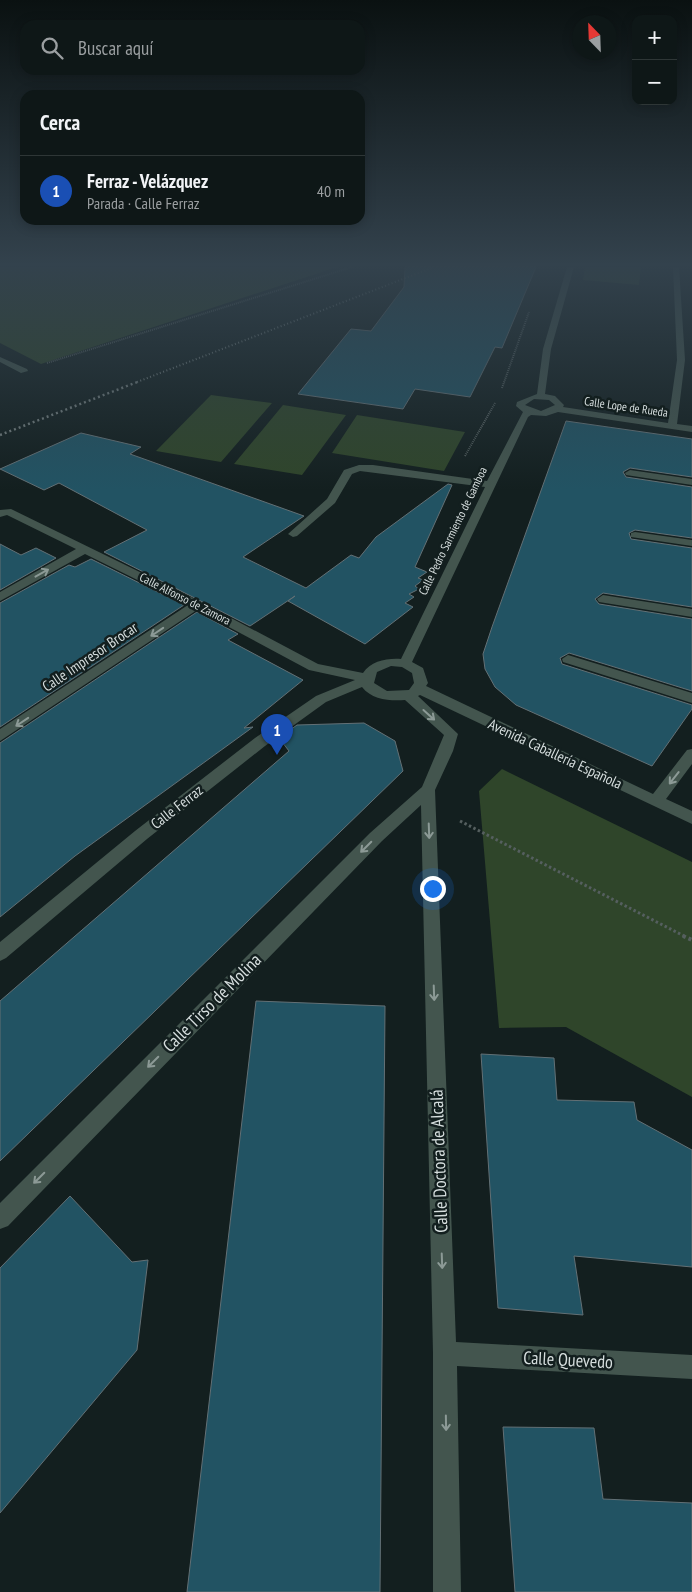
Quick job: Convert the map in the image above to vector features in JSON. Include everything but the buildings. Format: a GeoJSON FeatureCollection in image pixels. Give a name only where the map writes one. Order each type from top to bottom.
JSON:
{"type":"FeatureCollection","features":[{"type":"Feature","properties":{"kind":"street"},"geometry":{"type":"LineString","coordinates":[[541,396],[540,380],[550,341]]}},
{"type":"Feature","properties":{"kind":"street"},"geometry":{"type":"LineString","coordinates":[[672,426],[681,360],[681,341]]}},
{"type":"Feature","properties":{"kind":"street"},"geometry":{"type":"LineString","coordinates":[[0,359],[24,371]]}},
{"type":"Feature","properties":{"kind":"street"},"geometry":{"type":"LineString","coordinates":[[681,360],[692,361]]}},
{"type":"Feature","properties":{"kind":"street"},"geometry":{"type":"LineString","coordinates":[[532,396],[541,396],[558,401],[560,405],[557,409],[545,414],[529,412],[520,406],[521,402],[532,396]]}},
{"type":"Feature","properties":{"kind":"street","name":"Calle Lope de Rueda"},"geometry":{"type":"LineString","coordinates":[[557,409],[692,429]]}},
{"type":"Feature","properties":{"kind":"street","name":"Calle Pedro Sarmiento de Gamboa"},"geometry":{"type":"LineString","coordinates":[[405,663],[524,416],[529,412]]}},
{"type":"Feature","properties":{"kind":"street"},"geometry":{"type":"LineString","coordinates":[[293,534],[330,501],[348,472],[359,468],[452,478],[492,485]]}},
{"type":"Feature","properties":{"kind":"street"},"geometry":{"type":"LineString","coordinates":[[630,473],[692,482]]}},
{"type":"Feature","properties":{"kind":"street","name":"Calle Alfonso de Zamora"},"geometry":{"type":"LineString","coordinates":[[3,512],[197,604],[314,667],[367,679]]}},
{"type":"Feature","properties":{"kind":"street"},"geometry":{"type":"LineString","coordinates":[[635,535],[692,543]]}},
{"type":"Feature","properties":{"kind":"street"},"geometry":{"type":"LineString","coordinates":[[0,597],[84,549]]}},
{"type":"Feature","properties":{"kind":"street"},"geometry":{"type":"LineString","coordinates":[[603,599],[692,613]]}},
{"type":"Feature","properties":{"kind":"street","name":"Calle Impresor Brocar"},"geometry":{"type":"LineString","coordinates":[[0,736],[197,604]]}},
{"type":"Feature","properties":{"kind":"street"},"geometry":{"type":"LineString","coordinates":[[568,659],[692,698]]}},
{"type":"Feature","properties":{"kind":"street"},"geometry":{"type":"LineString","coordinates":[[383,663],[405,663],[413,666],[421,677],[422,682],[413,692],[385,696],[373,690],[367,679],[372,669],[383,663]]}},
{"type":"Feature","properties":{"kind":"street","name":"Calle Ferraz"},"geometry":{"type":"LineString","coordinates":[[0,953],[141,835],[260,742],[321,699],[367,679]]}},
{"type":"Feature","properties":{"kind":"street","name":"Calle Doctora de Alcalá"},"geometry":{"type":"LineString","coordinates":[[413,692],[451,734],[446,751],[428,790],[445,1353],[447,1592]]}},
{"type":"Feature","properties":{"kind":"street","name":"Avenida Caballería Española"},"geometry":{"type":"LineString","coordinates":[[413,692],[458,709],[692,818]]}},
{"type":"Feature","properties":{"kind":"street"},"geometry":{"type":"LineString","coordinates":[[656,801],[692,754]]}},
{"type":"Feature","properties":{"kind":"street","name":"Calle Tirso de Molina"},"geometry":{"type":"LineString","coordinates":[[0,1218],[376,837],[428,790]]}},
{"type":"Feature","properties":{"kind":"street","name":"Calle Quevedo"},"geometry":{"type":"LineString","coordinates":[[445,1353],[692,1367]]}},
{"type":"Feature","properties":{"kind":"path"},"geometry":{"type":"LineString","coordinates":[[24,371],[119,341]]}},
{"type":"Feature","properties":{"kind":"path"},"geometry":{"type":"LineString","coordinates":[[501,391],[519,341]]}},
{"type":"Feature","properties":{"kind":"path"},"geometry":{"type":"LineString","coordinates":[[452,478],[498,400]]}},
{"type":"Feature","properties":{"kind":"path"},"geometry":{"type":"LineString","coordinates":[[460,821],[692,940]]}},
{"type":"Feature","properties":{"kind":"green space"},"geometry":{"type":"Polygon","coordinates":[[[0,341],[110,341],[41,364],[0,341]]]}},
{"type":"Feature","properties":{"kind":"green space"},"geometry":{"type":"Polygon","coordinates":[[[211,395],[272,403],[221,462],[156,451],[211,395]]]}},
{"type":"Feature","properties":{"kind":"green space"},"geometry":{"type":"Polygon","coordinates":[[[283,405],[346,415],[302,475],[234,464],[283,405]]]}},
{"type":"Feature","properties":{"kind":"green space"},"geometry":{"type":"Polygon","coordinates":[[[357,415],[465,432],[444,471],[332,453],[357,415]]]}},
{"type":"Feature","properties":{"kind":"green space"},"geometry":{"type":"Polygon","coordinates":[[[502,769],[692,862],[692,1097],[566,1027],[499,1028],[479,791],[502,769]]]}},
{"type":"Feature","properties":{"kind":"railway"},"geometry":{"type":"LineString","coordinates":[[137,382],[242,341]]}},
{"type":"Feature","properties":{"kind":"railway"},"geometry":{"type":"LineString","coordinates":[[0,435],[140,381]]}},
{"type":"Feature","properties":{"kind":"place","name":"Ferraz - Velázquez"},"geometry":{"type":"Point","coordinates":[277,755]}}]}
